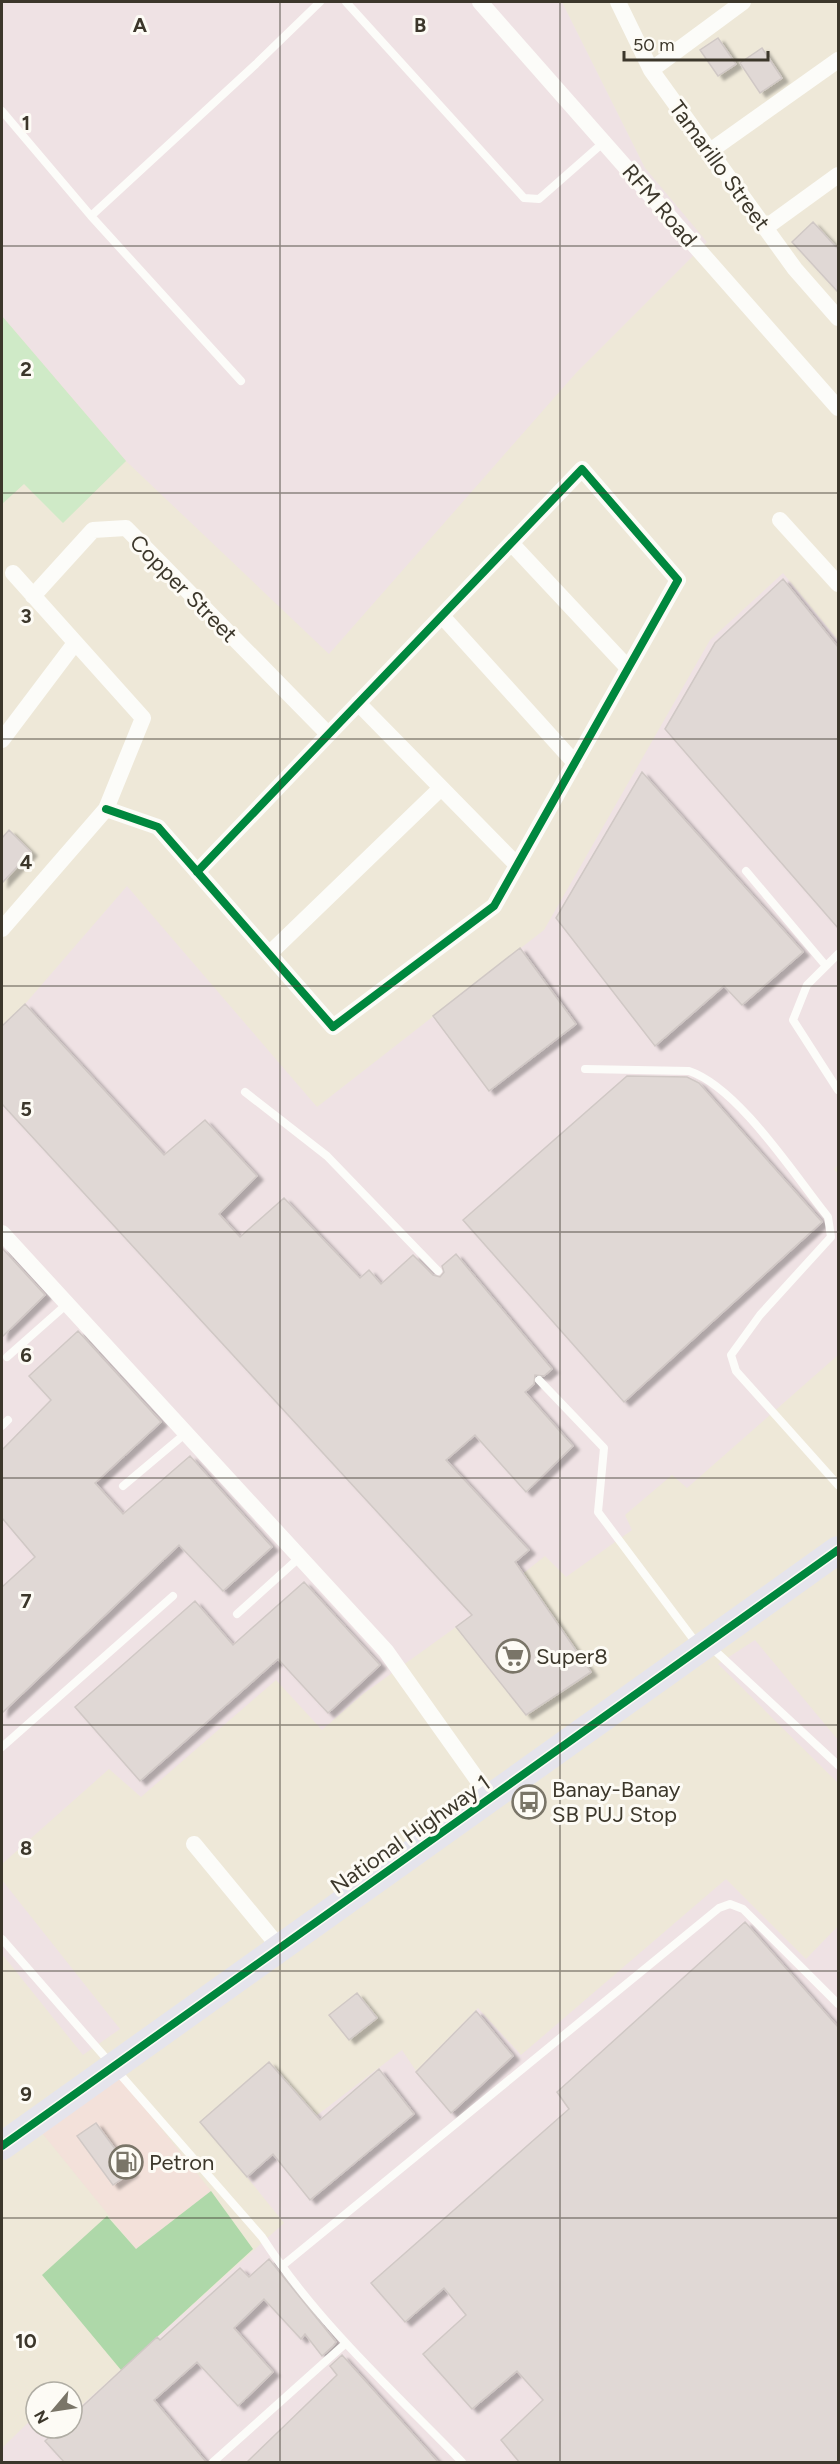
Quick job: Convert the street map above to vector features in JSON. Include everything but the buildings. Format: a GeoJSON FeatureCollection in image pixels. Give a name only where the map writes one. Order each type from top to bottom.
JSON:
{"type":"FeatureCollection","features":[{"type":"Feature","properties":{"kind":"highway","name":"National Highway 1"},"geometry":{"type":"LineString","coordinates":[[2,2146],[838,1550]]}},
{"type":"Feature","properties":{"kind":"street","name":"RFM Road"},"geometry":{"type":"LineString","coordinates":[[480,2],[838,408]]}},
{"type":"Feature","properties":{"kind":"street","name":"Tamarillo Street"},"geometry":{"type":"LineString","coordinates":[[618,2],[651,70],[795,269],[838,318]]}},
{"type":"Feature","properties":{"kind":"street"},"geometry":{"type":"LineString","coordinates":[[651,70],[743,2]]}},
{"type":"Feature","properties":{"kind":"street"},"geometry":{"type":"LineString","coordinates":[[710,151],[838,60]]}},
{"type":"Feature","properties":{"kind":"street"},"geometry":{"type":"LineString","coordinates":[[765,228],[838,175]]}},
{"type":"Feature","properties":{"kind":"street"},"geometry":{"type":"LineString","coordinates":[[106,809],[158,827],[197,872],[333,1027],[494,906],[678,580],[582,469],[197,872]]}},
{"type":"Feature","properties":{"kind":"street"},"geometry":{"type":"LineString","coordinates":[[780,520],[838,584]]}},
{"type":"Feature","properties":{"kind":"street","name":"Copper Street"},"geometry":{"type":"LineString","coordinates":[[33,596],[93,530],[126,528],[328,735]]}},
{"type":"Feature","properties":{"kind":"street"},"geometry":{"type":"LineString","coordinates":[[511,543],[628,668]]}},
{"type":"Feature","properties":{"kind":"street"},"geometry":{"type":"LineString","coordinates":[[2,929],[106,809],[143,718],[13,573]]}},
{"type":"Feature","properties":{"kind":"street"},"geometry":{"type":"LineString","coordinates":[[442,616],[574,763]]}},
{"type":"Feature","properties":{"kind":"street"},"geometry":{"type":"LineString","coordinates":[[4,733],[75,643]]}},
{"type":"Feature","properties":{"kind":"street"},"geometry":{"type":"LineString","coordinates":[[358,703],[517,865]]}},
{"type":"Feature","properties":{"kind":"street"},"geometry":{"type":"LineString","coordinates":[[269,954],[441,788]]}},
{"type":"Feature","properties":{"kind":"street"},"geometry":{"type":"LineString","coordinates":[[2,1233],[386,1651],[491,1799]]}},
{"type":"Feature","properties":{"kind":"street"},"geometry":{"type":"LineString","coordinates":[[194,1844],[280,1948]]}},
{"type":"Feature","properties":{"kind":"lane"},"geometry":{"type":"LineString","coordinates":[[91,216],[320,2]]}},
{"type":"Feature","properties":{"kind":"lane"},"geometry":{"type":"LineString","coordinates":[[346,2],[524,198],[538,199],[604,141]]}},
{"type":"Feature","properties":{"kind":"lane"},"geometry":{"type":"LineString","coordinates":[[2,111],[91,216],[241,381]]}},
{"type":"Feature","properties":{"kind":"lane"},"geometry":{"type":"LineString","coordinates":[[746,871],[826,966]]}},
{"type":"Feature","properties":{"kind":"lane"},"geometry":{"type":"LineString","coordinates":[[838,954],[807,985],[793,1020],[838,1090]]}},
{"type":"Feature","properties":{"kind":"lane"},"geometry":{"type":"LineString","coordinates":[[585,1069],[689,1071],[704,1076],[745,1112],[828,1217],[831,1237],[760,1315],[731,1355],[736,1371],[802,1441],[838,1485]]}},
{"type":"Feature","properties":{"kind":"lane"},"geometry":{"type":"LineString","coordinates":[[245,1092],[327,1156],[438,1270]]}},
{"type":"Feature","properties":{"kind":"lane"},"geometry":{"type":"LineString","coordinates":[[7,1357],[67,1304]]}},
{"type":"Feature","properties":{"kind":"lane"},"geometry":{"type":"LineString","coordinates":[[539,1380],[604,1448],[598,1512],[705,1646],[838,1765]]}},
{"type":"Feature","properties":{"kind":"lane"},"geometry":{"type":"LineString","coordinates":[[123,1486],[186,1433]]}},
{"type":"Feature","properties":{"kind":"lane"},"geometry":{"type":"LineString","coordinates":[[237,1614],[300,1557]]}},
{"type":"Feature","properties":{"kind":"lane"},"geometry":{"type":"LineString","coordinates":[[2,1748],[173,1596]]}},
{"type":"Feature","properties":{"kind":"lane"},"geometry":{"type":"LineString","coordinates":[[282,2266],[719,1908],[730,1904],[743,1909],[838,2004]]}},
{"type":"Feature","properties":{"kind":"lane"},"geometry":{"type":"LineString","coordinates":[[2,1939],[262,2237],[282,2266],[346,2343],[462,2463]]}},
{"type":"Feature","properties":{"kind":"lane"},"geometry":{"type":"LineString","coordinates":[[213,2463],[346,2343]]}},
{"type":"Feature","properties":{"kind":"shaded area"},"geometry":{"type":"Polygon","coordinates":[[[2,2],[562,2],[645,168],[707,242],[576,373],[329,654],[126,461],[2,316],[2,2]]]}},
{"type":"Feature","properties":{"kind":"shaded area"},"geometry":{"type":"Polygon","coordinates":[[[783,573],[838,640],[838,1165],[834,1169],[838,1174],[838,1355],[687,1488],[672,1475],[625,1515],[632,1530],[566,1577],[545,1556],[456,1627],[363,1694],[322,1730],[276,1680],[141,1797],[109,1769],[2,1864],[2,1026],[25,1004],[127,886],[317,1107],[544,930],[710,640],[783,573]]]}},
{"type":"Feature","properties":{"kind":"shaded area"},"geometry":{"type":"Polygon","coordinates":[[[755,1640],[838,1740],[838,1783],[718,1664],[755,1640]]]}},
{"type":"Feature","properties":{"kind":"shaded area"},"geometry":{"type":"Polygon","coordinates":[[[726,1879],[806,1959],[838,1926],[838,2462],[2,2462],[2,2448],[24,2427],[24,2440],[84,2440],[84,2403],[284,2223],[247,2177],[316,2116],[402,2050],[416,2071],[478,2008],[521,2055],[726,1879]]]}},
{"type":"Feature","properties":{"kind":"shaded area"},"geometry":{"type":"Polygon","coordinates":[[[2,1880],[120,2029],[83,2055],[2,1954],[2,1880]]]}},
{"type":"Feature","properties":{"kind":"shaded area","name":"Petron"},"geometry":{"type":"Polygon","coordinates":[[[117,2073],[211,2191],[136,2249],[42,2133],[117,2073]]]}},
{"type":"Feature","properties":{"kind":"green space"},"geometry":{"type":"Polygon","coordinates":[[[2,316],[126,461],[63,523],[24,484],[2,504],[2,316]]]}},
{"type":"Feature","properties":{"kind":"green space"},"geometry":{"type":"Polygon","coordinates":[[[211,2191],[253,2249],[121,2370],[42,2275],[107,2216],[136,2249],[211,2191]]]}},
{"type":"Feature","properties":{"kind":"cycle path"},"geometry":{"type":"LineString","coordinates":[[106,809],[158,827],[333,1027],[494,906],[678,580],[582,469],[197,872]]}},
{"type":"Feature","properties":{"kind":"cycle path"},"geometry":{"type":"LineString","coordinates":[[2,2146],[838,1550]]}},
{"type":"Feature","properties":{"kind":"place","name":"Super8"},"geometry":{"type":"Point","coordinates":[513,1656]}},
{"type":"Feature","properties":{"kind":"place","name":"Banay-Banay SB PUJ Stop"},"geometry":{"type":"Point","coordinates":[529,1802]}},
{"type":"Feature","properties":{"kind":"place","name":"Petron"},"geometry":{"type":"Point","coordinates":[126,2162]}}]}
